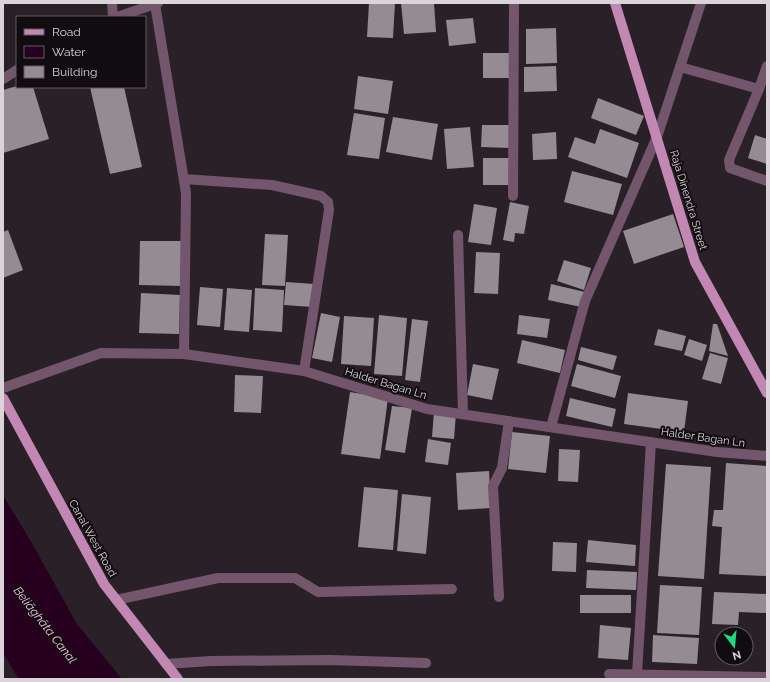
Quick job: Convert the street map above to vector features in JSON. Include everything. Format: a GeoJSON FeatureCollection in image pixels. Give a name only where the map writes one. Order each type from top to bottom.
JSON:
{"type":"FeatureCollection","features":[{"type":"Feature","properties":{"kind":"main road","name":"Raja Dinendra Street"},"geometry":{"type":"LineString","coordinates":[[615,3],[695,262],[767,393]]}},
{"type":"Feature","properties":{"kind":"main road","name":"Canal West Road"},"geometry":{"type":"LineString","coordinates":[[3,398],[104,584],[178,679]]}},
{"type":"Feature","properties":{"kind":"street"},"geometry":{"type":"LineString","coordinates":[[112,3],[113,16]]}},
{"type":"Feature","properties":{"kind":"street"},"geometry":{"type":"LineString","coordinates":[[513,196],[514,3]]}},
{"type":"Feature","properties":{"kind":"street"},"geometry":{"type":"LineString","coordinates":[[551,427],[585,301],[657,137],[701,3]]}},
{"type":"Feature","properties":{"kind":"street"},"geometry":{"type":"LineString","coordinates":[[120,16],[157,4],[186,193],[184,354]]}},
{"type":"Feature","properties":{"kind":"street"},"geometry":{"type":"LineString","coordinates":[[767,66],[759,89],[729,160],[730,168],[767,181]]}},
{"type":"Feature","properties":{"kind":"street"},"geometry":{"type":"LineString","coordinates":[[680,67],[759,89]]}},
{"type":"Feature","properties":{"kind":"street"},"geometry":{"type":"LineString","coordinates":[[3,79],[16,71]]}},
{"type":"Feature","properties":{"kind":"street"},"geometry":{"type":"LineString","coordinates":[[184,179],[272,185],[322,196],[328,202],[329,210],[304,371]]}},
{"type":"Feature","properties":{"kind":"street"},"geometry":{"type":"LineString","coordinates":[[458,235],[463,413]]}},
{"type":"Feature","properties":{"kind":"street","name":"Halder Bagan Ln"},"geometry":{"type":"LineString","coordinates":[[3,388],[101,352],[184,354],[304,371],[427,409],[463,413],[717,452],[767,456]]}},
{"type":"Feature","properties":{"kind":"street"},"geometry":{"type":"LineString","coordinates":[[499,597],[493,486],[502,468],[509,421]]}},
{"type":"Feature","properties":{"kind":"street"},"geometry":{"type":"LineString","coordinates":[[637,674],[651,442]]}},
{"type":"Feature","properties":{"kind":"street"},"geometry":{"type":"LineString","coordinates":[[116,600],[218,578],[295,578],[318,592],[452,589]]}},
{"type":"Feature","properties":{"kind":"street"},"geometry":{"type":"LineString","coordinates":[[166,664],[210,661],[330,660],[426,663]]}},
{"type":"Feature","properties":{"kind":"street"},"geometry":{"type":"LineString","coordinates":[[609,674],[767,677]]}},
{"type":"Feature","properties":{"kind":"water","name":"Beliāghāta Canal"},"geometry":{"type":"Polygon","coordinates":[[[3,495],[77,624],[122,679],[19,679],[3,653],[3,495]]]}},
{"type":"Feature","properties":{"kind":"building"},"geometry":{"type":"Polygon","coordinates":[[[369,3],[395,3],[393,38],[367,37],[369,3]]]}},
{"type":"Feature","properties":{"kind":"building"},"geometry":{"type":"Polygon","coordinates":[[[401,3],[434,3],[436,32],[404,34],[401,3]]]}},
{"type":"Feature","properties":{"kind":"building"},"geometry":{"type":"Polygon","coordinates":[[[473,18],[476,43],[449,46],[446,20],[473,18]]]}},
{"type":"Feature","properties":{"kind":"building"},"geometry":{"type":"Polygon","coordinates":[[[556,28],[557,63],[526,64],[526,29],[556,28]]]}},
{"type":"Feature","properties":{"kind":"building"},"geometry":{"type":"Polygon","coordinates":[[[483,53],[512,53],[512,78],[483,78],[483,53]]]}},
{"type":"Feature","properties":{"kind":"building"},"geometry":{"type":"Polygon","coordinates":[[[556,66],[557,91],[524,92],[524,67],[556,66]]]}},
{"type":"Feature","properties":{"kind":"building"},"geometry":{"type":"Polygon","coordinates":[[[358,76],[393,81],[388,114],[354,109],[358,76]]]}},
{"type":"Feature","properties":{"kind":"building"},"geometry":{"type":"Polygon","coordinates":[[[16,86],[16,88],[33,88],[49,139],[3,153],[3,90],[16,86]]]}},
{"type":"Feature","properties":{"kind":"building"},"geometry":{"type":"Polygon","coordinates":[[[90,88],[124,88],[142,167],[110,174],[90,88]]]}},
{"type":"Feature","properties":{"kind":"building"},"geometry":{"type":"Polygon","coordinates":[[[598,98],[644,116],[636,135],[591,118],[598,98]]]}},
{"type":"Feature","properties":{"kind":"building"},"geometry":{"type":"Polygon","coordinates":[[[354,113],[385,118],[379,159],[347,155],[354,113]]]}},
{"type":"Feature","properties":{"kind":"building"},"geometry":{"type":"Polygon","coordinates":[[[393,117],[438,124],[432,160],[386,152],[393,117]]]}},
{"type":"Feature","properties":{"kind":"building"},"geometry":{"type":"Polygon","coordinates":[[[482,125],[512,125],[511,148],[481,147],[482,125]]]}},
{"type":"Feature","properties":{"kind":"building"},"geometry":{"type":"Polygon","coordinates":[[[470,127],[474,167],[447,169],[444,129],[470,127]]]}},
{"type":"Feature","properties":{"kind":"building"},"geometry":{"type":"Polygon","coordinates":[[[600,129],[639,143],[627,178],[568,157],[575,137],[595,144],[600,129]]]}},
{"type":"Feature","properties":{"kind":"building"},"geometry":{"type":"Polygon","coordinates":[[[556,132],[557,159],[533,160],[532,134],[556,132]]]}},
{"type":"Feature","properties":{"kind":"building"},"geometry":{"type":"Polygon","coordinates":[[[755,135],[767,139],[767,164],[748,158],[755,135]]]}},
{"type":"Feature","properties":{"kind":"building"},"geometry":{"type":"Polygon","coordinates":[[[483,158],[511,158],[511,185],[483,185],[483,158]]]}},
{"type":"Feature","properties":{"kind":"building"},"geometry":{"type":"Polygon","coordinates":[[[572,171],[622,184],[613,215],[564,202],[572,171]]]}},
{"type":"Feature","properties":{"kind":"building"},"geometry":{"type":"Polygon","coordinates":[[[510,202],[529,206],[524,234],[515,233],[514,242],[503,240],[510,202]]]}},
{"type":"Feature","properties":{"kind":"building"},"geometry":{"type":"Polygon","coordinates":[[[474,204],[497,208],[491,245],[468,242],[474,204]]]}},
{"type":"Feature","properties":{"kind":"building"},"geometry":{"type":"Polygon","coordinates":[[[673,214],[684,247],[634,264],[623,231],[673,214]]]}},
{"type":"Feature","properties":{"kind":"building"},"geometry":{"type":"Polygon","coordinates":[[[8,230],[23,270],[3,278],[3,232],[8,230]]]}},
{"type":"Feature","properties":{"kind":"building"},"geometry":{"type":"Polygon","coordinates":[[[265,234],[288,235],[285,286],[262,285],[265,234]]]}},
{"type":"Feature","properties":{"kind":"building"},"geometry":{"type":"Polygon","coordinates":[[[140,241],[183,241],[182,286],[139,285],[140,241]]]}},
{"type":"Feature","properties":{"kind":"building"},"geometry":{"type":"Polygon","coordinates":[[[476,252],[500,253],[498,294],[474,293],[476,252]]]}},
{"type":"Feature","properties":{"kind":"building"},"geometry":{"type":"Polygon","coordinates":[[[564,260],[591,268],[584,290],[557,281],[564,260]]]}},
{"type":"Feature","properties":{"kind":"building"},"geometry":{"type":"Polygon","coordinates":[[[286,282],[314,284],[312,307],[284,305],[286,282]]]}},
{"type":"Feature","properties":{"kind":"building"},"geometry":{"type":"Polygon","coordinates":[[[551,284],[585,292],[581,307],[548,300],[551,284]]]}},
{"type":"Feature","properties":{"kind":"building"},"geometry":{"type":"Polygon","coordinates":[[[200,287],[223,289],[220,327],[197,325],[200,287]]]}},
{"type":"Feature","properties":{"kind":"building"},"geometry":{"type":"Polygon","coordinates":[[[227,288],[252,290],[249,332],[224,330],[227,288]]]}},
{"type":"Feature","properties":{"kind":"building"},"geometry":{"type":"Polygon","coordinates":[[[255,288],[284,290],[282,332],[253,330],[255,288]]]}},
{"type":"Feature","properties":{"kind":"building"},"geometry":{"type":"Polygon","coordinates":[[[141,293],[180,295],[179,334],[139,333],[141,293]]]}},
{"type":"Feature","properties":{"kind":"building"},"geometry":{"type":"Polygon","coordinates":[[[321,313],[340,317],[332,362],[312,358],[321,313]]]}},
{"type":"Feature","properties":{"kind":"building"},"geometry":{"type":"Polygon","coordinates":[[[379,315],[407,318],[402,376],[374,374],[379,315]]]}},
{"type":"Feature","properties":{"kind":"building"},"geometry":{"type":"Polygon","coordinates":[[[519,315],[550,319],[547,338],[517,334],[519,315]]]}},
{"type":"Feature","properties":{"kind":"building"},"geometry":{"type":"Polygon","coordinates":[[[344,316],[374,318],[371,366],[341,364],[344,316]]]}},
{"type":"Feature","properties":{"kind":"building"},"geometry":{"type":"Polygon","coordinates":[[[412,319],[428,321],[420,382],[405,380],[412,319]]]}},
{"type":"Feature","properties":{"kind":"building"},"geometry":{"type":"Polygon","coordinates":[[[713,324],[717,324],[728,356],[709,351],[713,324]]]}},
{"type":"Feature","properties":{"kind":"building"},"geometry":{"type":"Polygon","coordinates":[[[658,329],[686,336],[682,351],[654,345],[658,329]]]}},
{"type":"Feature","properties":{"kind":"building"},"geometry":{"type":"Polygon","coordinates":[[[689,339],[707,345],[702,361],[684,355],[689,339]]]}},
{"type":"Feature","properties":{"kind":"building"},"geometry":{"type":"Polygon","coordinates":[[[522,340],[565,350],[560,373],[517,363],[522,340]]]}},
{"type":"Feature","properties":{"kind":"building"},"geometry":{"type":"Polygon","coordinates":[[[581,347],[617,356],[613,370],[578,360],[581,347]]]}},
{"type":"Feature","properties":{"kind":"building"},"geometry":{"type":"Polygon","coordinates":[[[710,353],[728,358],[721,384],[702,379],[710,353]]]}},
{"type":"Feature","properties":{"kind":"building"},"geometry":{"type":"Polygon","coordinates":[[[473,364],[499,369],[492,400],[467,395],[473,364]]]}},
{"type":"Feature","properties":{"kind":"building"},"geometry":{"type":"Polygon","coordinates":[[[577,364],[621,376],[615,398],[571,386],[577,364]]]}},
{"type":"Feature","properties":{"kind":"building"},"geometry":{"type":"Polygon","coordinates":[[[235,375],[263,376],[261,413],[234,412],[235,375]]]}},
{"type":"Feature","properties":{"kind":"building"},"geometry":{"type":"Polygon","coordinates":[[[350,392],[388,398],[380,459],[341,454],[350,392]]]}},
{"type":"Feature","properties":{"kind":"building"},"geometry":{"type":"Polygon","coordinates":[[[628,393],[688,401],[684,432],[624,424],[628,393]]]}},
{"type":"Feature","properties":{"kind":"building"},"geometry":{"type":"Polygon","coordinates":[[[570,398],[616,409],[612,427],[566,416],[570,398]]]}},
{"type":"Feature","properties":{"kind":"building"},"geometry":{"type":"Polygon","coordinates":[[[392,406],[412,408],[405,453],[385,450],[392,406]]]}},
{"type":"Feature","properties":{"kind":"building"},"geometry":{"type":"Polygon","coordinates":[[[434,411],[456,413],[454,439],[432,437],[434,411]]]}},
{"type":"Feature","properties":{"kind":"building"},"geometry":{"type":"Polygon","coordinates":[[[512,432],[550,436],[546,473],[508,469],[512,432]]]}},
{"type":"Feature","properties":{"kind":"building"},"geometry":{"type":"Polygon","coordinates":[[[428,439],[451,443],[448,465],[425,462],[428,439]]]}},
{"type":"Feature","properties":{"kind":"building"},"geometry":{"type":"Polygon","coordinates":[[[559,449],[580,450],[578,482],[558,481],[559,449]]]}},
{"type":"Feature","properties":{"kind":"building"},"geometry":{"type":"Polygon","coordinates":[[[726,463],[767,466],[767,576],[719,574],[722,527],[712,526],[714,510],[723,510],[726,463]]]}},
{"type":"Feature","properties":{"kind":"building"},"geometry":{"type":"Polygon","coordinates":[[[666,464],[711,467],[704,579],[658,576],[666,464]]]}},
{"type":"Feature","properties":{"kind":"building"},"geometry":{"type":"Polygon","coordinates":[[[489,471],[491,508],[458,510],[456,473],[489,471]]]}},
{"type":"Feature","properties":{"kind":"building"},"geometry":{"type":"Polygon","coordinates":[[[364,487],[398,490],[393,550],[358,547],[364,487]]]}},
{"type":"Feature","properties":{"kind":"building"},"geometry":{"type":"Polygon","coordinates":[[[402,494],[431,497],[426,554],[397,551],[402,494]]]}},
{"type":"Feature","properties":{"kind":"building"},"geometry":{"type":"Polygon","coordinates":[[[588,540],[636,545],[635,566],[586,562],[588,540]]]}},
{"type":"Feature","properties":{"kind":"building"},"geometry":{"type":"Polygon","coordinates":[[[553,542],[577,543],[576,572],[552,571],[553,542]]]}},
{"type":"Feature","properties":{"kind":"building"},"geometry":{"type":"Polygon","coordinates":[[[587,570],[637,572],[636,590],[586,588],[587,570]]]}},
{"type":"Feature","properties":{"kind":"building"},"geometry":{"type":"Polygon","coordinates":[[[660,585],[702,587],[699,635],[657,633],[660,585]]]}},
{"type":"Feature","properties":{"kind":"building"},"geometry":{"type":"Polygon","coordinates":[[[714,592],[767,594],[767,613],[739,612],[738,625],[712,624],[714,592]]]}},
{"type":"Feature","properties":{"kind":"building"},"geometry":{"type":"Polygon","coordinates":[[[580,595],[631,595],[631,613],[580,613],[580,595]]]}},
{"type":"Feature","properties":{"kind":"building"},"geometry":{"type":"Polygon","coordinates":[[[600,625],[631,628],[628,660],[598,658],[600,625]]]}},
{"type":"Feature","properties":{"kind":"building"},"geometry":{"type":"Polygon","coordinates":[[[653,635],[699,638],[697,664],[652,662],[653,635]]]}}]}
